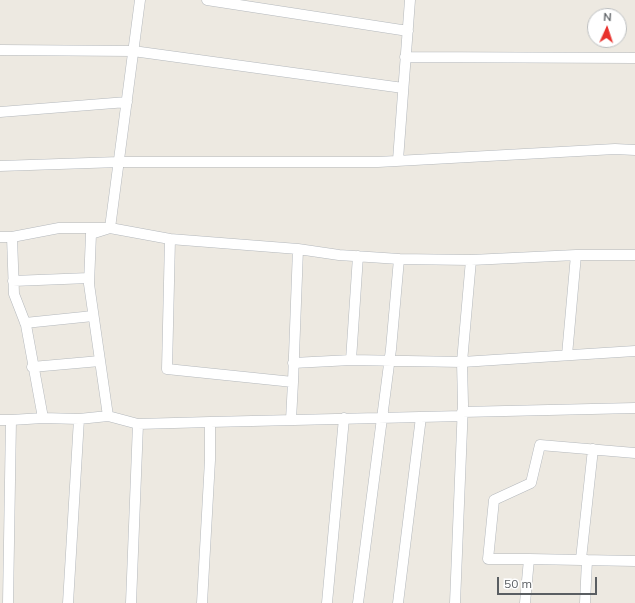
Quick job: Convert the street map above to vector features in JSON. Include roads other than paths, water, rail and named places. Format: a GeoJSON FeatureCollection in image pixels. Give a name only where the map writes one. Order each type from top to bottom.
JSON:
{"type":"FeatureCollection","features":[{"type":"Feature","properties":{"kind":"street"},"geometry":{"type":"LineString","coordinates":[[110,228],[140,0]]}},
{"type":"Feature","properties":{"kind":"street"},"geometry":{"type":"LineString","coordinates":[[207,0],[408,31]]}},
{"type":"Feature","properties":{"kind":"street"},"geometry":{"type":"LineString","coordinates":[[398,160],[410,0]]}},
{"type":"Feature","properties":{"kind":"street"},"geometry":{"type":"LineString","coordinates":[[0,50],[133,52],[403,88]]}},
{"type":"Feature","properties":{"kind":"street"},"geometry":{"type":"LineString","coordinates":[[406,57],[635,58]]}},
{"type":"Feature","properties":{"kind":"street"},"geometry":{"type":"LineString","coordinates":[[0,112],[127,102]]}},
{"type":"Feature","properties":{"kind":"street"},"geometry":{"type":"LineString","coordinates":[[0,166],[119,162],[378,162],[615,149],[635,150]]}},
{"type":"Feature","properties":{"kind":"street"},"geometry":{"type":"LineString","coordinates":[[0,237],[12,237],[59,228],[110,228],[170,239],[399,259],[471,260],[576,255],[635,255]]}},
{"type":"Feature","properties":{"kind":"street"},"geometry":{"type":"LineString","coordinates":[[108,416],[93,316],[89,278],[91,234],[110,228]]}},
{"type":"Feature","properties":{"kind":"street"},"geometry":{"type":"LineString","coordinates":[[12,237],[14,294],[25,322],[32,367],[43,418]]}},
{"type":"Feature","properties":{"kind":"street"},"geometry":{"type":"LineString","coordinates":[[170,239],[167,369],[293,382]]}},
{"type":"Feature","properties":{"kind":"street"},"geometry":{"type":"LineString","coordinates":[[291,420],[298,249]]}},
{"type":"Feature","properties":{"kind":"street"},"geometry":{"type":"LineString","coordinates":[[567,355],[576,255]]}},
{"type":"Feature","properties":{"kind":"street"},"geometry":{"type":"LineString","coordinates":[[351,360],[358,256]]}},
{"type":"Feature","properties":{"kind":"street"},"geometry":{"type":"LineString","coordinates":[[358,603],[390,361],[399,259]]}},
{"type":"Feature","properties":{"kind":"street"},"geometry":{"type":"LineString","coordinates":[[455,603],[462,414],[462,362],[471,260]]}},
{"type":"Feature","properties":{"kind":"street"},"geometry":{"type":"LineString","coordinates":[[13,281],[89,278]]}},
{"type":"Feature","properties":{"kind":"street"},"geometry":{"type":"LineString","coordinates":[[25,322],[93,316]]}},
{"type":"Feature","properties":{"kind":"street"},"geometry":{"type":"LineString","coordinates":[[294,363],[351,360],[462,362],[635,351]]}},
{"type":"Feature","properties":{"kind":"street"},"geometry":{"type":"LineString","coordinates":[[32,367],[100,361]]}},
{"type":"Feature","properties":{"kind":"street"},"geometry":{"type":"LineString","coordinates":[[0,420],[43,418],[79,419],[108,416],[138,424],[421,417],[462,414],[635,408]]}},
{"type":"Feature","properties":{"kind":"street"},"geometry":{"type":"LineString","coordinates":[[398,603],[421,417]]}},
{"type":"Feature","properties":{"kind":"street"},"geometry":{"type":"LineString","coordinates":[[327,603],[344,418]]}},
{"type":"Feature","properties":{"kind":"street"},"geometry":{"type":"LineString","coordinates":[[68,603],[79,419]]}},
{"type":"Feature","properties":{"kind":"street"},"geometry":{"type":"LineString","coordinates":[[8,603],[11,420]]}},
{"type":"Feature","properties":{"kind":"street"},"geometry":{"type":"LineString","coordinates":[[202,603],[210,460],[210,422]]}},
{"type":"Feature","properties":{"kind":"street"},"geometry":{"type":"LineString","coordinates":[[132,603],[138,424]]}},
{"type":"Feature","properties":{"kind":"street"},"geometry":{"type":"LineString","coordinates":[[635,453],[540,445],[531,483],[494,500],[488,558],[635,561]]}},
{"type":"Feature","properties":{"kind":"street"},"geometry":{"type":"LineString","coordinates":[[585,603],[584,559],[593,449]]}},
{"type":"Feature","properties":{"kind":"street"},"geometry":{"type":"LineString","coordinates":[[525,603],[529,559]]}}]}
